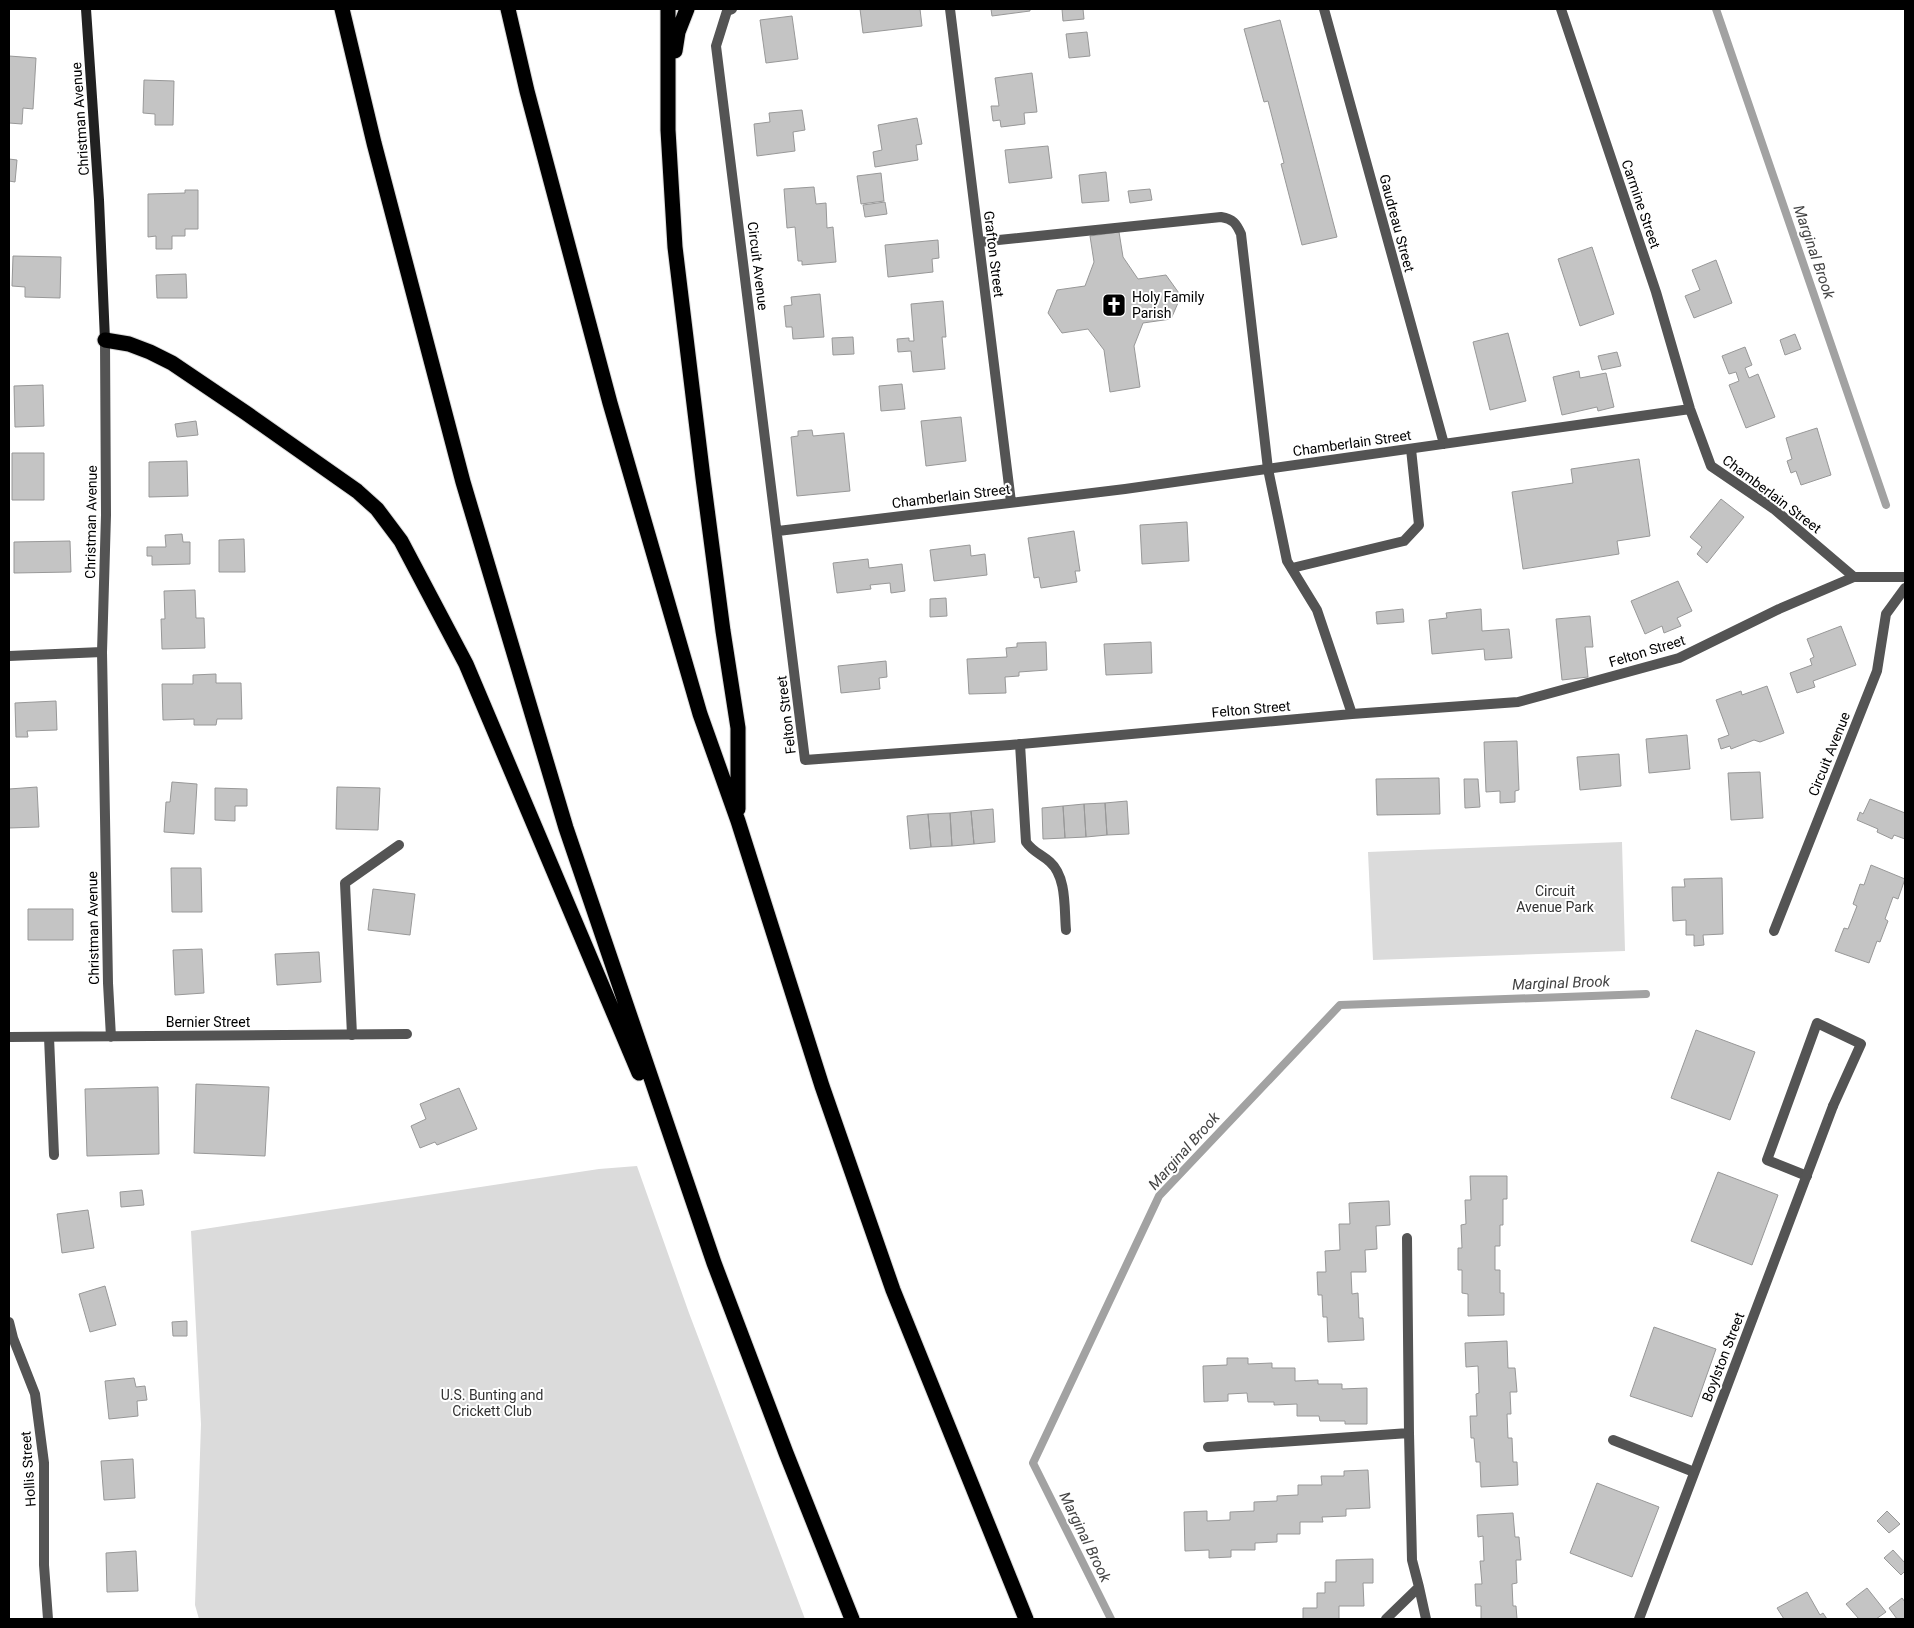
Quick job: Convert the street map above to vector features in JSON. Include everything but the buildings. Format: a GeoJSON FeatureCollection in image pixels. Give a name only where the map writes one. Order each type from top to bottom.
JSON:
{"type":"FeatureCollection","features":[{"type":"Feature","properties":{"kind":"highway"},"geometry":{"type":"LineString","coordinates":[[342,9],[376,152],[463,482],[566,828],[683,1177],[747,1353],[852,1619]]}},
{"type":"Feature","properties":{"kind":"highway"},"geometry":{"type":"LineString","coordinates":[[508,9],[610,403],[700,714],[738,820],[822,1086],[893,1290],[1026,1619]]}},
{"type":"Feature","properties":{"kind":"highway"},"geometry":{"type":"LineString","coordinates":[[668,9],[670,183],[676,256],[708,517],[738,728],[738,820]]}},
{"type":"Feature","properties":{"kind":"highway"},"geometry":{"type":"LineString","coordinates":[[668,90],[678,32],[687,9]]}},
{"type":"Feature","properties":{"kind":"highway"},"geometry":{"type":"LineString","coordinates":[[105,340],[129,344],[172,363],[246,413],[357,491],[377,509],[401,541],[466,664],[683,1177]]}},
{"type":"Feature","properties":{"kind":"main road","name":"Christman Avenue"},"geometry":{"type":"LineString","coordinates":[[86,9],[100,200],[105,340]]}},
{"type":"Feature","properties":{"kind":"street","name":"Circuit Avenue"},"geometry":{"type":"LineString","coordinates":[[732,9],[727,11],[716,46],[778,532]]}},
{"type":"Feature","properties":{"kind":"street","name":"Grafton Street"},"geometry":{"type":"LineString","coordinates":[[950,9],[1011,502]]}},
{"type":"Feature","properties":{"kind":"street","name":"Gaudreau Street"},"geometry":{"type":"LineString","coordinates":[[1324,9],[1444,444]]}},
{"type":"Feature","properties":{"kind":"street","name":"Carmine Street"},"geometry":{"type":"LineString","coordinates":[[1561,9],[1656,292],[1690,409]]}},
{"type":"Feature","properties":{"kind":"street"},"geometry":{"type":"LineString","coordinates":[[979,242],[1221,217],[1230,218],[1236,223],[1241,234],[1268,469],[1287,561],[1317,610],[1352,714]]}},
{"type":"Feature","properties":{"kind":"street","name":"Christman Avenue"},"geometry":{"type":"LineString","coordinates":[[105,340],[106,515],[102,652],[108,983],[111,1037]]}},
{"type":"Feature","properties":{"kind":"street","name":"Chamberlain Street"},"geometry":{"type":"LineString","coordinates":[[778,532],[1125,489],[1690,409],[1711,466],[1774,509],[1854,577]]}},
{"type":"Feature","properties":{"kind":"street"},"geometry":{"type":"LineString","coordinates":[[1292,568],[1404,540],[1419,525],[1411,449]]}},
{"type":"Feature","properties":{"kind":"street","name":"Felton Street"},"geometry":{"type":"LineString","coordinates":[[778,532],[805,760],[1518,702],[1680,658],[1778,609],[1854,577],[1905,577]]}},
{"type":"Feature","properties":{"kind":"street","name":"Circuit Avenue"},"geometry":{"type":"LineString","coordinates":[[1774,931],[1876,671],[1886,614],[1905,588]]}},
{"type":"Feature","properties":{"kind":"street"},"geometry":{"type":"LineString","coordinates":[[9,656],[102,652]]}},
{"type":"Feature","properties":{"kind":"street"},"geometry":{"type":"LineString","coordinates":[[1020,744],[1026,842],[1031,850],[1052,863],[1062,880],[1066,930]]}},
{"type":"Feature","properties":{"kind":"street"},"geometry":{"type":"LineString","coordinates":[[352,1035],[345,883],[399,845]]}},
{"type":"Feature","properties":{"kind":"street","name":"Boylston Street"},"geometry":{"type":"LineString","coordinates":[[1639,1619],[1694,1472],[1807,1176],[1833,1106],[1861,1044],[1817,1023],[1767,1160],[1807,1176]]}},
{"type":"Feature","properties":{"kind":"street","name":"Bernier Street"},"geometry":{"type":"LineString","coordinates":[[9,1037],[407,1034]]}},
{"type":"Feature","properties":{"kind":"street"},"geometry":{"type":"LineString","coordinates":[[49,1037],[54,1155]]}},
{"type":"Feature","properties":{"kind":"street"},"geometry":{"type":"LineString","coordinates":[[1407,1238],[1412,1560],[1426,1619]]}},
{"type":"Feature","properties":{"kind":"street","name":"Hollis Street"},"geometry":{"type":"LineString","coordinates":[[9,1322],[34,1394],[44,1463],[44,1566],[48,1619]]}},
{"type":"Feature","properties":{"kind":"street"},"geometry":{"type":"LineString","coordinates":[[1208,1447],[1409,1433]]}},
{"type":"Feature","properties":{"kind":"street"},"geometry":{"type":"LineString","coordinates":[[1613,1440],[1694,1472]]}},
{"type":"Feature","properties":{"kind":"street"},"geometry":{"type":"LineString","coordinates":[[1386,1619],[1419,1587]]}},
{"type":"Feature","properties":{"kind":"green space","name":"Circuit Avenue Park"},"geometry":{"type":"Polygon","coordinates":[[[1622,842],[1625,951],[1373,960],[1368,852],[1622,842]]]}},
{"type":"Feature","properties":{"kind":"green space","name":"U.S. Bunting and Crickett Club"},"geometry":{"type":"Polygon","coordinates":[[[637,1166],[689,1313],[805,1619],[199,1619],[195,1605],[201,1424],[191,1231],[599,1169],[637,1166]]]}},
{"type":"Feature","properties":{"kind":"waterway","name":"Marginal Brook"},"geometry":{"type":"LineString","coordinates":[[1716,9],[1886,505]]}},
{"type":"Feature","properties":{"kind":"waterway","name":"Marginal Brook"},"geometry":{"type":"LineString","coordinates":[[1111,1619],[1033,1463],[1159,1196],[1340,1005],[1646,994]]}},
{"type":"Feature","properties":{"kind":"place","name":"Holy Family Parish"},"geometry":{"type":"Point","coordinates":[1114,305]}}]}
